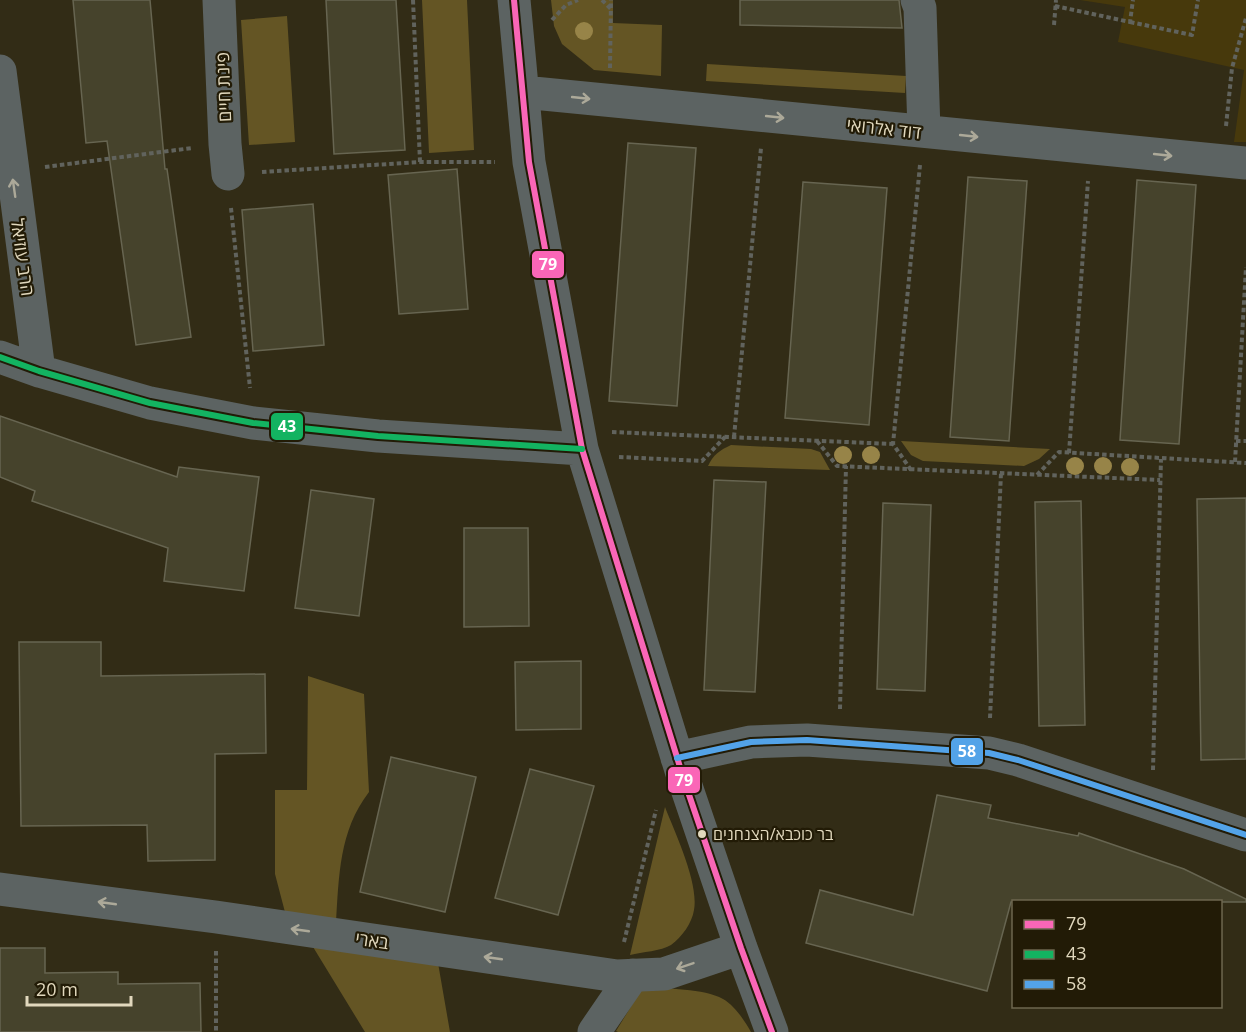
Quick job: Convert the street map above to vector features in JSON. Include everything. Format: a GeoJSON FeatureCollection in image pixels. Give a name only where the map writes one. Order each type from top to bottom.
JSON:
{"type":"FeatureCollection","features":[{"type":"Feature","properties":{"kind":"street","name":"פינת חיים"},"geometry":{"type":"LineString","coordinates":[[219,0],[226,159]]}},
{"type":"Feature","properties":{"kind":"street"},"geometry":{"type":"LineString","coordinates":[[514,0],[529,162],[582,445],[681,769],[741,948],[772,1032]]}},
{"type":"Feature","properties":{"kind":"street"},"geometry":{"type":"LineString","coordinates":[[917,0],[920,8],[924,131]]}},
{"type":"Feature","properties":{"kind":"street","name":"הרב עוזיאל"},"geometry":{"type":"LineString","coordinates":[[0,71],[39,371]]}},
{"type":"Feature","properties":{"kind":"street","name":"דוד אלרואי"},"geometry":{"type":"LineString","coordinates":[[523,92],[1234,162]]}},
{"type":"Feature","properties":{"kind":"street"},"geometry":{"type":"LineString","coordinates":[[0,357],[39,371],[150,403],[253,423],[378,436],[582,445]]}},
{"type":"Feature","properties":{"kind":"street"},"geometry":{"type":"LineString","coordinates":[[681,769],[751,742],[807,740],[989,753],[1018,760],[1246,835]]}},
{"type":"Feature","properties":{"kind":"street","name":"בארי"},"geometry":{"type":"LineString","coordinates":[[0,889],[625,975],[664,974],[741,948]]}},
{"type":"Feature","properties":{"kind":"street"},"geometry":{"type":"LineString","coordinates":[[594,1032],[625,975]]}},
{"type":"Feature","properties":{"kind":"path"},"geometry":{"type":"LineString","coordinates":[[413,0],[420,162]]}},
{"type":"Feature","properties":{"kind":"path"},"geometry":{"type":"LineString","coordinates":[[549,24],[566,5],[578,0]]}},
{"type":"Feature","properties":{"kind":"path"},"geometry":{"type":"LineString","coordinates":[[602,0],[611,9]]}},
{"type":"Feature","properties":{"kind":"path"},"geometry":{"type":"LineString","coordinates":[[610,78],[611,0]]}},
{"type":"Feature","properties":{"kind":"path"},"geometry":{"type":"LineString","coordinates":[[1054,25],[1056,0]]}},
{"type":"Feature","properties":{"kind":"path"},"geometry":{"type":"LineString","coordinates":[[1130,22],[1133,0]]}},
{"type":"Feature","properties":{"kind":"path"},"geometry":{"type":"LineString","coordinates":[[1055,6],[1192,35],[1198,0]]}},
{"type":"Feature","properties":{"kind":"path"},"geometry":{"type":"LineString","coordinates":[[1234,162],[1232,68],[1246,18]]}},
{"type":"Feature","properties":{"kind":"path"},"geometry":{"type":"LineString","coordinates":[[734,437],[764,116]]}},
{"type":"Feature","properties":{"kind":"path"},"geometry":{"type":"LineString","coordinates":[[911,470],[893,444],[924,131]]}},
{"type":"Feature","properties":{"kind":"path"},"geometry":{"type":"LineString","coordinates":[[1069,453],[1090,148]]}},
{"type":"Feature","properties":{"kind":"path"},"geometry":{"type":"LineString","coordinates":[[226,159],[253,423]]}},
{"type":"Feature","properties":{"kind":"path"},"geometry":{"type":"LineString","coordinates":[[12,171],[226,159],[495,162]]}},
{"type":"Feature","properties":{"kind":"path"},"geometry":{"type":"LineString","coordinates":[[1235,462],[1246,267]]}},
{"type":"Feature","properties":{"kind":"path"},"geometry":{"type":"LineString","coordinates":[[582,445],[725,437],[893,444]]}},
{"type":"Feature","properties":{"kind":"path"},"geometry":{"type":"LineString","coordinates":[[582,445],[702,461],[725,437]]}},
{"type":"Feature","properties":{"kind":"path"},"geometry":{"type":"LineString","coordinates":[[817,441],[837,466],[1160,480]]}},
{"type":"Feature","properties":{"kind":"path"},"geometry":{"type":"LineString","coordinates":[[1236,441],[1246,441]]}},
{"type":"Feature","properties":{"kind":"path"},"geometry":{"type":"LineString","coordinates":[[1037,475],[1059,452],[1246,463]]}},
{"type":"Feature","properties":{"kind":"path"},"geometry":{"type":"LineString","coordinates":[[1152,804],[1161,459]]}},
{"type":"Feature","properties":{"kind":"path"},"geometry":{"type":"LineString","coordinates":[[839,743],[846,466]]}},
{"type":"Feature","properties":{"kind":"path"},"geometry":{"type":"LineString","coordinates":[[989,753],[1001,473]]}},
{"type":"Feature","properties":{"kind":"path"},"geometry":{"type":"LineString","coordinates":[[625,975],[662,784],[681,769]]}},
{"type":"Feature","properties":{"kind":"path"},"geometry":{"type":"LineString","coordinates":[[216,917],[216,1032]]}},
{"type":"Feature","properties":{"kind":"shaded area"},"geometry":{"type":"Polygon","coordinates":[[[422,0],[467,0],[474,150],[429,153],[422,0]]]}},
{"type":"Feature","properties":{"kind":"shaded area"},"geometry":{"type":"Polygon","coordinates":[[[551,0],[613,0],[613,23],[662,25],[661,76],[594,70],[562,44],[554,26],[551,0]]]}},
{"type":"Feature","properties":{"kind":"shaded area"},"geometry":{"type":"Polygon","coordinates":[[[1080,0],[1246,0],[1246,142],[1234,142],[1244,70],[1118,42],[1125,7],[1080,0]]]}},
{"type":"Feature","properties":{"kind":"shaded area"},"geometry":{"type":"Polygon","coordinates":[[[287,16],[295,142],[249,145],[241,20],[287,16]]]}},
{"type":"Feature","properties":{"kind":"shaded area"},"geometry":{"type":"Polygon","coordinates":[[[707,64],[906,76],[905,93],[706,81],[707,64]]]}},
{"type":"Feature","properties":{"kind":"shaded area"},"geometry":{"type":"Polygon","coordinates":[[[901,441],[1050,449],[1039,459],[1024,466],[923,461],[911,455],[901,441]]]}},
{"type":"Feature","properties":{"kind":"shaded area"},"geometry":{"type":"Polygon","coordinates":[[[731,445],[811,449],[820,452],[830,470],[708,466],[717,453],[731,445]]]}},
{"type":"Feature","properties":{"kind":"shaded area"},"geometry":{"type":"Polygon","coordinates":[[[308,676],[364,694],[369,792],[359,807],[346,838],[340,871],[336,923],[286,916],[275,874],[275,790],[307,790],[308,676]]]}},
{"type":"Feature","properties":{"kind":"shaded area"},"geometry":{"type":"Polygon","coordinates":[[[665,807],[690,872],[695,899],[693,915],[686,929],[671,945],[630,955],[665,807]]]}},
{"type":"Feature","properties":{"kind":"shaded area"},"geometry":{"type":"Polygon","coordinates":[[[310,942],[438,963],[450,1032],[365,1032],[310,942]]]}},
{"type":"Feature","properties":{"kind":"shaded area"},"geometry":{"type":"Polygon","coordinates":[[[643,987],[715,995],[731,1005],[751,1032],[616,1031],[643,987]]]}},
{"type":"Feature","properties":{"kind":"building"},"geometry":{"type":"Polygon","coordinates":[[[73,0],[150,0],[165,169],[167,169],[191,337],[136,345],[107,141],[86,143],[73,0]]]}},
{"type":"Feature","properties":{"kind":"building"},"geometry":{"type":"Polygon","coordinates":[[[326,0],[396,0],[405,150],[334,154],[326,0]]]}},
{"type":"Feature","properties":{"kind":"building"},"geometry":{"type":"Polygon","coordinates":[[[740,0],[899,0],[902,28],[740,25],[740,0]]]}},
{"type":"Feature","properties":{"kind":"building"},"geometry":{"type":"Polygon","coordinates":[[[628,143],[696,148],[677,406],[609,401],[628,143]]]}},
{"type":"Feature","properties":{"kind":"building"},"geometry":{"type":"Polygon","coordinates":[[[457,169],[468,309],[399,314],[388,175],[457,169]]]}},
{"type":"Feature","properties":{"kind":"building"},"geometry":{"type":"Polygon","coordinates":[[[968,177],[1027,181],[1009,441],[950,437],[968,177]]]}},
{"type":"Feature","properties":{"kind":"building"},"geometry":{"type":"Polygon","coordinates":[[[1137,180],[1196,185],[1179,444],[1120,440],[1137,180]]]}},
{"type":"Feature","properties":{"kind":"building"},"geometry":{"type":"Polygon","coordinates":[[[803,182],[887,188],[869,425],[785,418],[803,182]]]}},
{"type":"Feature","properties":{"kind":"building"},"geometry":{"type":"Polygon","coordinates":[[[313,204],[324,345],[253,351],[242,210],[313,204]]]}},
{"type":"Feature","properties":{"kind":"building"},"geometry":{"type":"Polygon","coordinates":[[[0,416],[177,477],[179,467],[259,477],[244,591],[164,581],[168,548],[32,501],[35,491],[0,477],[0,416]]]}},
{"type":"Feature","properties":{"kind":"building"},"geometry":{"type":"Polygon","coordinates":[[[714,480],[766,482],[755,692],[704,690],[714,480]]]}},
{"type":"Feature","properties":{"kind":"building"},"geometry":{"type":"Polygon","coordinates":[[[311,490],[374,499],[359,616],[295,608],[311,490]]]}},
{"type":"Feature","properties":{"kind":"building"},"geometry":{"type":"Polygon","coordinates":[[[1246,498],[1246,759],[1201,760],[1197,499],[1246,498]]]}},
{"type":"Feature","properties":{"kind":"building"},"geometry":{"type":"Polygon","coordinates":[[[1081,501],[1085,725],[1039,726],[1035,502],[1081,501]]]}},
{"type":"Feature","properties":{"kind":"building"},"geometry":{"type":"Polygon","coordinates":[[[883,503],[931,505],[925,691],[877,689],[883,503]]]}},
{"type":"Feature","properties":{"kind":"building"},"geometry":{"type":"Polygon","coordinates":[[[464,528],[528,528],[529,626],[464,627],[464,528]]]}},
{"type":"Feature","properties":{"kind":"building"},"geometry":{"type":"Polygon","coordinates":[[[19,642],[101,642],[101,676],[265,674],[266,753],[215,754],[215,860],[148,861],[147,825],[21,826],[19,642]]]}},
{"type":"Feature","properties":{"kind":"building"},"geometry":{"type":"Polygon","coordinates":[[[581,661],[581,729],[516,730],[515,662],[581,661]]]}},
{"type":"Feature","properties":{"kind":"building"},"geometry":{"type":"Polygon","coordinates":[[[391,757],[476,777],[445,912],[360,892],[391,757]]]}},
{"type":"Feature","properties":{"kind":"building"},"geometry":{"type":"Polygon","coordinates":[[[530,769],[594,786],[558,915],[495,898],[530,769]]]}},
{"type":"Feature","properties":{"kind":"building"},"geometry":{"type":"Polygon","coordinates":[[[937,795],[991,805],[988,818],[1078,836],[1079,833],[1184,869],[1246,899],[1246,902],[1012,900],[987,991],[806,943],[820,890],[913,915],[937,795]]]}},
{"type":"Feature","properties":{"kind":"building"},"geometry":{"type":"Polygon","coordinates":[[[0,948],[45,948],[45,973],[118,972],[118,984],[200,983],[201,1032],[0,1032],[0,948]]]}},
{"type":"Feature","properties":{"kind":"transit line","name":"79"},"geometry":{"type":"LineString","coordinates":[[514,0],[529,162],[582,449],[684,780],[772,1032]]}},
{"type":"Feature","properties":{"kind":"transit line","name":"43"},"geometry":{"type":"LineString","coordinates":[[0,357],[39,371],[150,403],[253,423],[378,436],[582,449]]}},
{"type":"Feature","properties":{"kind":"transit line","name":"58"},"geometry":{"type":"LineString","coordinates":[[677,758],[751,742],[807,740],[989,753],[1018,760],[1246,835]]}},
{"type":"Feature","properties":{"kind":"place","name":"בר כוכבא/הצנחנים"},"geometry":{"type":"Point","coordinates":[702,834]}}]}
